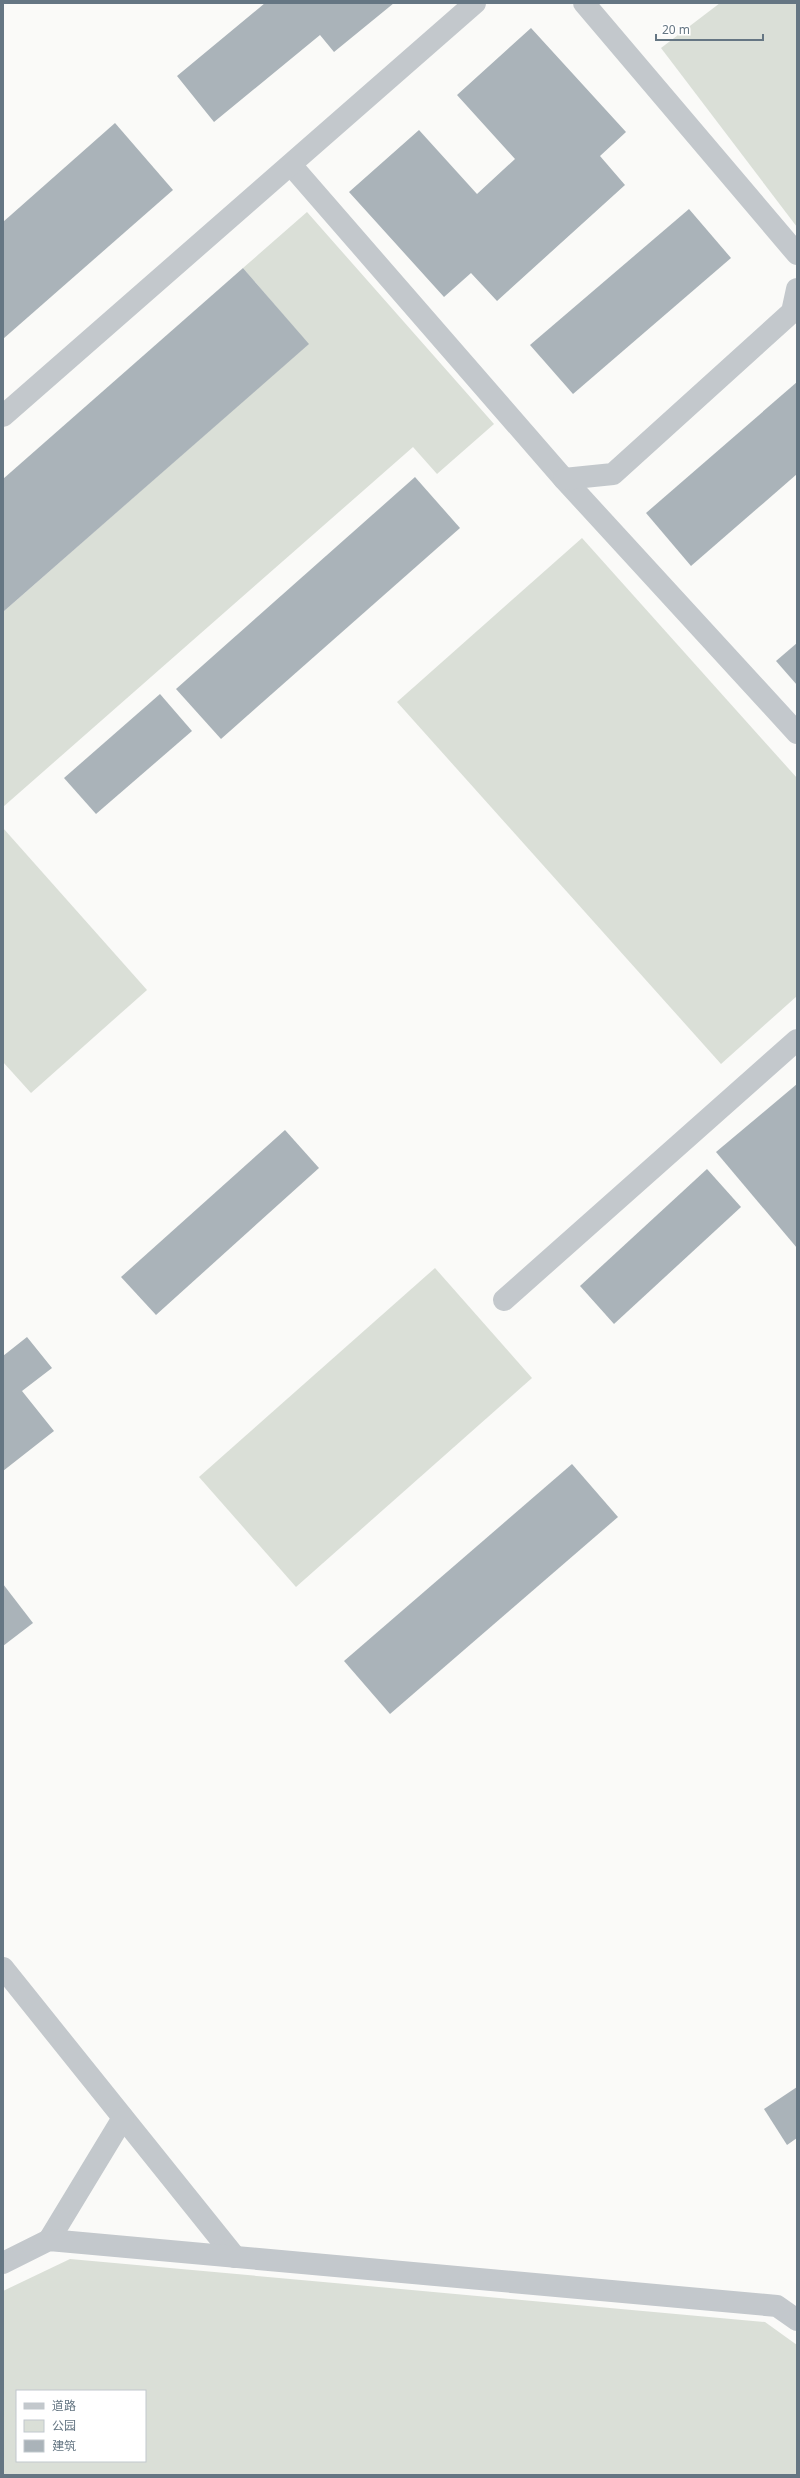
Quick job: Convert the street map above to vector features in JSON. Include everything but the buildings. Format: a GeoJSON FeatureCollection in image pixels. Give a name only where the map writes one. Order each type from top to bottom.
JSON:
{"type":"FeatureCollection","features":[{"type":"Feature","properties":{"kind":"lane"},"geometry":{"type":"LineString","coordinates":[[3,416],[475,3]]}},
{"type":"Feature","properties":{"kind":"lane"},"geometry":{"type":"LineString","coordinates":[[584,3],[797,254]]}},
{"type":"Feature","properties":{"kind":"lane"},"geometry":{"type":"LineString","coordinates":[[290,165],[564,479],[797,733]]}},
{"type":"Feature","properties":{"kind":"lane"},"geometry":{"type":"LineString","coordinates":[[564,479],[613,474],[792,312],[797,289]]}},
{"type":"Feature","properties":{"kind":"lane"},"geometry":{"type":"LineString","coordinates":[[504,1300],[797,1040]]}},
{"type":"Feature","properties":{"kind":"lane"},"geometry":{"type":"LineString","coordinates":[[3,1968],[235,2257]]}},
{"type":"Feature","properties":{"kind":"lane"},"geometry":{"type":"LineString","coordinates":[[49,2240],[123,2118]]}},
{"type":"Feature","properties":{"kind":"lane"},"geometry":{"type":"LineString","coordinates":[[3,2263],[49,2240],[777,2306],[797,2320]]}},
{"type":"Feature","properties":{"kind":"green space"},"geometry":{"type":"Polygon","coordinates":[[[720,3],[797,3],[797,227],[661,48],[720,3]]]}},
{"type":"Feature","properties":{"kind":"green space"},"geometry":{"type":"Polygon","coordinates":[[[307,212],[494,424],[437,474],[413,447],[3,807],[3,612],[308,344],[243,268],[307,212]]]}},
{"type":"Feature","properties":{"kind":"green space"},"geometry":{"type":"Polygon","coordinates":[[[582,538],[797,778],[797,996],[721,1064],[397,702],[582,538]]]}},
{"type":"Feature","properties":{"kind":"green space"},"geometry":{"type":"Polygon","coordinates":[[[3,828],[147,990],[31,1093],[3,1062],[3,828]]]}},
{"type":"Feature","properties":{"kind":"green space"},"geometry":{"type":"Polygon","coordinates":[[[435,1268],[532,1378],[296,1587],[199,1477],[435,1268]]]}},
{"type":"Feature","properties":{"kind":"green space"},"geometry":{"type":"Polygon","coordinates":[[[70,2259],[765,2322],[797,2345],[797,2475],[3,2475],[3,2291],[70,2259]]]}}]}
